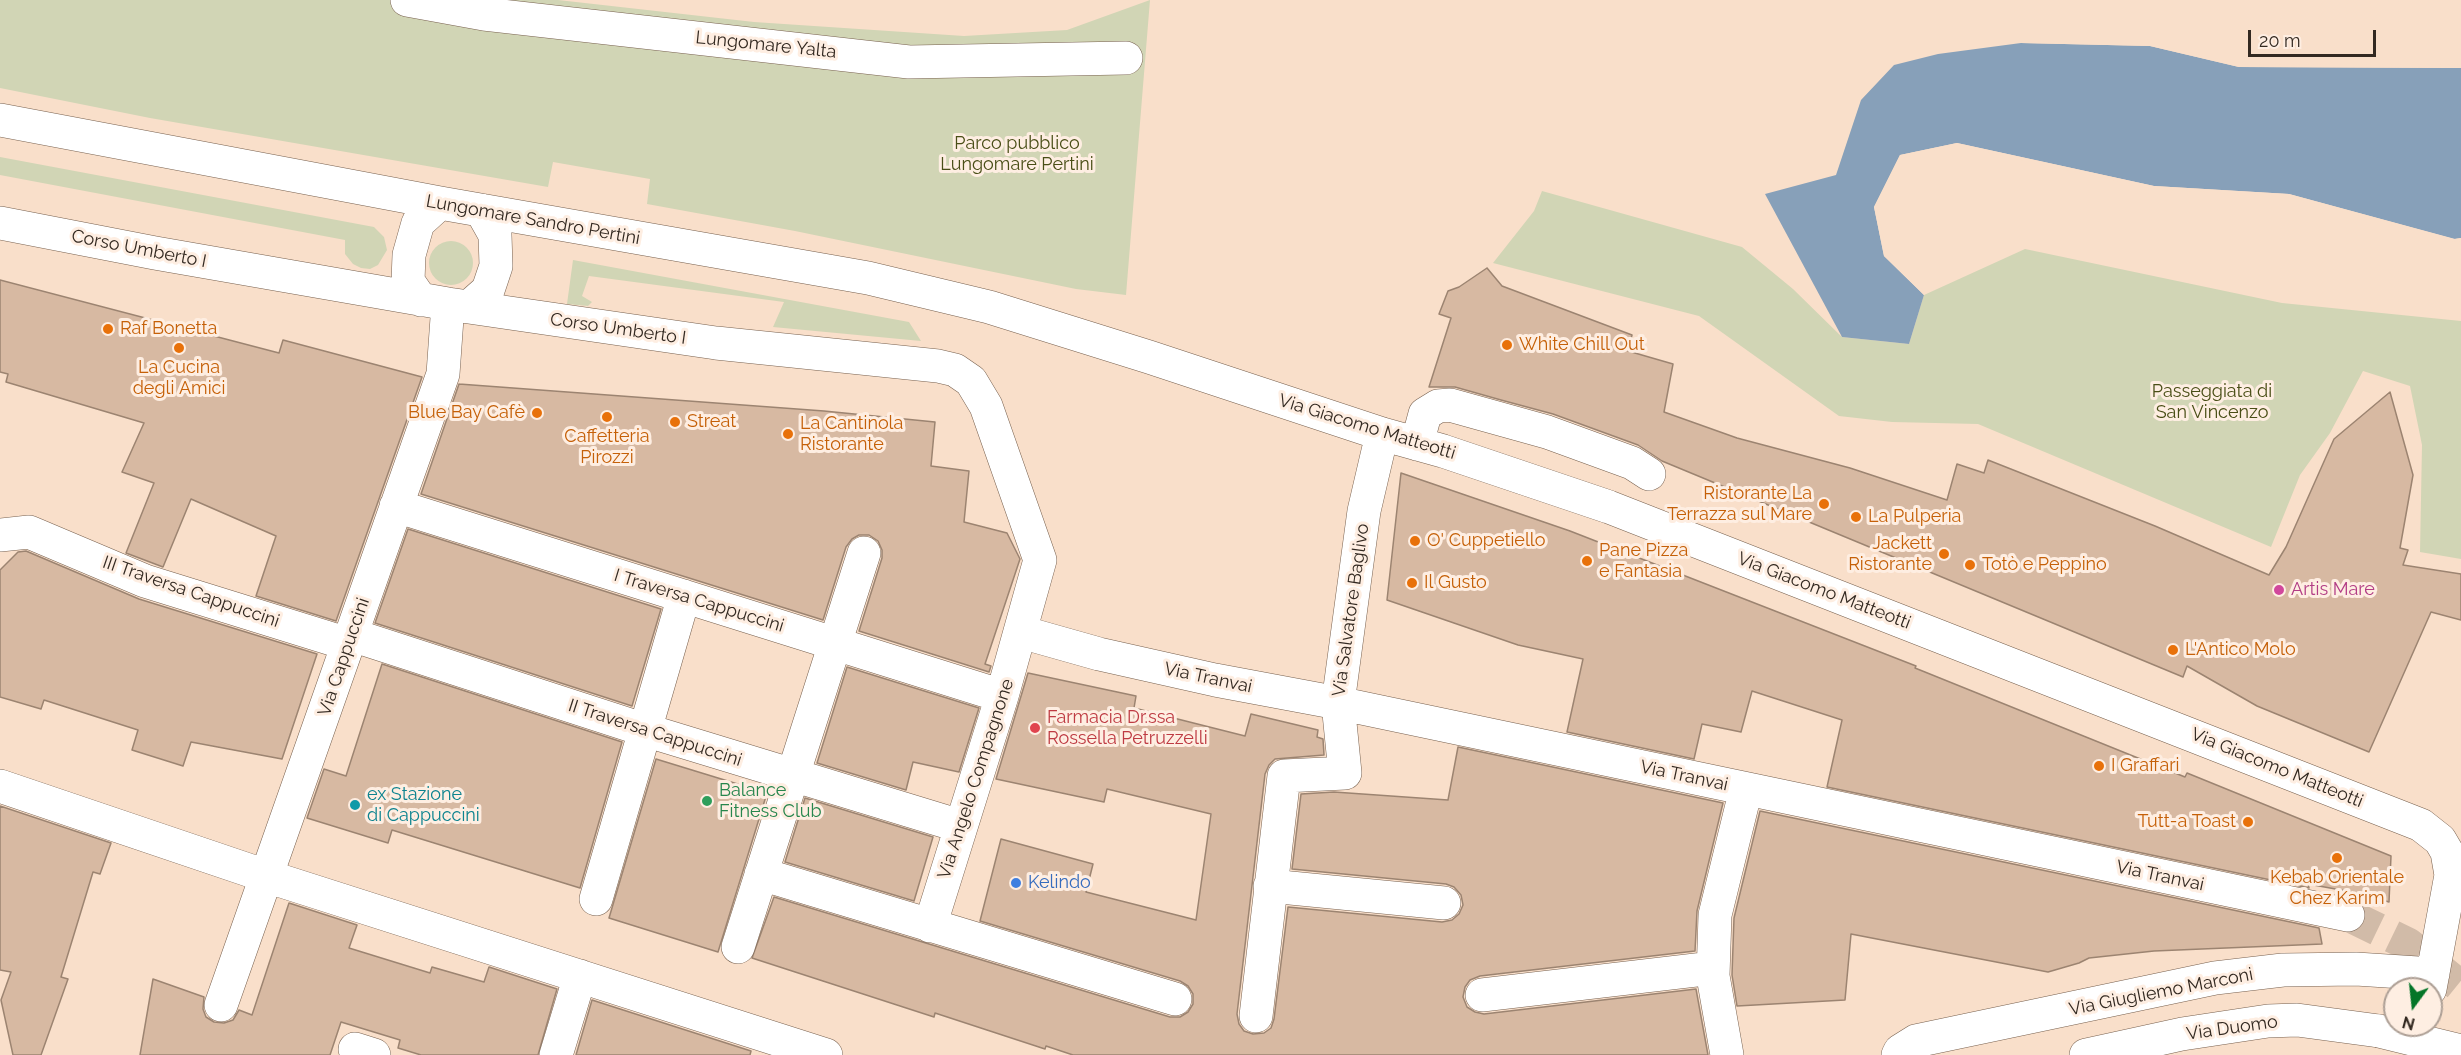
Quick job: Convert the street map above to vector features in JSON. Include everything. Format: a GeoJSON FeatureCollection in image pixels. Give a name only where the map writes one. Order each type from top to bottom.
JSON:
{"type":"FeatureCollection","features":[{"type":"Feature","properties":{"kind":"street","name":"Lungomare Yalta"},"geometry":{"type":"LineString","coordinates":[[407,0],[484,14],[909,62],[1126,58]]}},
{"type":"Feature","properties":{"kind":"street","name":"Lungomare Sandro Pertini"},"geometry":{"type":"LineString","coordinates":[[0,120],[440,203],[868,278],[989,307],[1064,330]]}},
{"type":"Feature","properties":{"kind":"street"},"geometry":{"type":"LineString","coordinates":[[440,203],[418,224],[409,255],[408,281],[446,303],[488,291],[496,266],[495,236],[481,210]]}},
{"type":"Feature","properties":{"kind":"street","name":"Corso Umberto I"},"geometry":{"type":"LineString","coordinates":[[0,223],[446,303],[716,343],[938,366],[955,370],[971,381],[980,392],[1041,560],[1021,632]]}},
{"type":"Feature","properties":{"kind":"street","name":"Via Cappuccini"},"geometry":{"type":"LineString","coordinates":[[221,1005],[443,374],[446,303]]}},
{"type":"Feature","properties":{"kind":"street","name":"Via Giacomo Matteotti"},"geometry":{"type":"LineString","coordinates":[[1064,330],[1609,507],[2398,815],[2427,830],[2454,850],[2433,977]]}},
{"type":"Feature","properties":{"kind":"street"},"geometry":{"type":"LineString","coordinates":[[1417,444],[1425,414],[1437,406],[1450,405],[1547,432],[1632,463],[1649,474]]}},
{"type":"Feature","properties":{"kind":"street","name":"Via Salvatore Baglivo"},"geometry":{"type":"LineString","coordinates":[[1256,1016],[1284,776],[1345,773],[1338,703],[1364,511],[1382,434]]}},
{"type":"Feature","properties":{"kind":"street","name":"I Traversa Cappuccini"},"geometry":{"type":"LineString","coordinates":[[396,506],[1002,696]]}},
{"type":"Feature","properties":{"kind":"street","name":"III Traversa Cappuccini"},"geometry":{"type":"LineString","coordinates":[[0,535],[29,532],[145,580],[350,640]]}},
{"type":"Feature","properties":{"kind":"street"},"geometry":{"type":"LineString","coordinates":[[738,947],[864,553]]}},
{"type":"Feature","properties":{"kind":"street"},"geometry":{"type":"LineString","coordinates":[[596,899],[684,596]]}},
{"type":"Feature","properties":{"kind":"street","name":"Via Angelo Compagnone"},"geometry":{"type":"LineString","coordinates":[[930,926],[1021,632]]}},
{"type":"Feature","properties":{"kind":"street","name":"Via Tranvai"},"geometry":{"type":"LineString","coordinates":[[1021,632],[1099,654],[1191,675],[1338,703],[2348,915]]}},
{"type":"Feature","properties":{"kind":"street","name":"II Traversa Cappuccini"},"geometry":{"type":"LineString","coordinates":[[350,640],[960,826]]}},
{"type":"Feature","properties":{"kind":"street"},"geometry":{"type":"LineString","coordinates":[[0,786],[266,876],[826,1055]]}},
{"type":"Feature","properties":{"kind":"street"},"geometry":{"type":"LineString","coordinates":[[1727,1055],[1713,968],[1715,915],[1746,789]]}},
{"type":"Feature","properties":{"kind":"street"},"geometry":{"type":"LineString","coordinates":[[761,874],[1175,999]]}},
{"type":"Feature","properties":{"kind":"street"},"geometry":{"type":"LineString","coordinates":[[1270,886],[1444,903]]}},
{"type":"Feature","properties":{"kind":"street"},"geometry":{"type":"LineString","coordinates":[[1482,995],[1713,968]]}},
{"type":"Feature","properties":{"kind":"street","name":"Via Giugliemo Marconi"},"geometry":{"type":"LineString","coordinates":[[1898,1055],[1900,1051],[1916,1041],[2215,978],[2283,970],[2356,969],[2407,977]]}},
{"type":"Feature","properties":{"kind":"street"},"geometry":{"type":"LineString","coordinates":[[556,1055],[580,976]]}},
{"type":"Feature","properties":{"kind":"street","name":"Via Duomo"},"geometry":{"type":"LineString","coordinates":[[2086,1055],[2182,1034],[2268,1021],[2298,1020],[2379,1031],[2461,1051]]}},
{"type":"Feature","properties":{"kind":"street"},"geometry":{"type":"LineString","coordinates":[[2421,1055],[2423,1037]]}},
{"type":"Feature","properties":{"kind":"green space","name":"Parco pubblico Lungomare Pertini"},"geometry":{"type":"Polygon","coordinates":[[[0,0],[558,0],[754,22],[964,36],[1067,30],[1150,0],[1126,295],[1076,289],[795,231],[647,204],[650,179],[553,162],[548,187],[150,118],[0,88],[0,0]]]}},
{"type":"Feature","properties":{"kind":"green space"},"geometry":{"type":"Polygon","coordinates":[[[0,157],[374,227],[384,237],[387,250],[378,265],[370,269],[361,268],[353,264],[345,254],[345,240],[0,175],[0,157]]]}},
{"type":"Feature","properties":{"kind":"green space","name":"Passeggiata di San Vincenzo"},"geometry":{"type":"Polygon","coordinates":[[[1542,191],[1742,247],[1793,289],[1842,337],[1909,344],[1924,295],[2025,249],[2282,303],[2461,321],[2461,559],[2420,552],[2422,445],[2410,386],[2363,371],[2330,433],[2300,475],[2271,547],[1978,424],[1892,422],[1839,416],[1699,316],[1493,263],[1534,211],[1542,191]]]}},
{"type":"Feature","properties":{"kind":"green space"},"geometry":{"type":"Polygon","coordinates":[[[451,241],[460,242],[467,247],[472,254],[472,272],[467,279],[460,284],[451,285],[442,284],[435,279],[430,272],[429,263],[430,254],[435,247],[442,242],[451,241]]]}},
{"type":"Feature","properties":{"kind":"green space"},"geometry":{"type":"Polygon","coordinates":[[[573,260],[909,322],[921,341],[773,327],[784,302],[589,276],[582,296],[592,302],[588,306],[567,304],[573,260]]]}},
{"type":"Feature","properties":{"kind":"water"},"geometry":{"type":"Polygon","coordinates":[[[2021,43],[2150,46],[2239,67],[2461,68],[2461,238],[2455,239],[2289,194],[2154,186],[1957,143],[1900,155],[1874,207],[1884,256],[1924,295],[1909,344],[1842,337],[1765,194],[1836,175],[1861,100],[1894,65],[1938,54],[2021,43]]]}},
{"type":"Feature","properties":{"kind":"pier"},"geometry":{"type":"Polygon","coordinates":[[[2019,41],[2151,43],[2239,64],[2461,65],[2461,68],[2239,67],[2150,46],[2021,43],[2019,41]]]}},
{"type":"Feature","properties":{"kind":"pier"},"geometry":{"type":"Polygon","coordinates":[[[1957,143],[2154,186],[2289,194],[2454,239],[2461,238],[2461,241],[2454,242],[2289,197],[2153,189],[1957,146],[1902,158],[1877,207],[1887,255],[1926,293],[1924,295],[1884,256],[1874,207],[1900,155],[1957,143]]]}},
{"type":"Feature","properties":{"kind":"building"},"geometry":{"type":"Polygon","coordinates":[[[1487,268],[1502,286],[1632,335],[1628,351],[1673,364],[1664,412],[1737,438],[1850,468],[1947,500],[1957,464],[1984,473],[1988,460],[2155,526],[2269,575],[2286,547],[2334,439],[2390,392],[2413,475],[2400,548],[2408,550],[2403,565],[2461,574],[2461,620],[2431,612],[2369,752],[2257,706],[2187,666],[2183,677],[1662,461],[1638,445],[1553,414],[1455,387],[1429,387],[1451,318],[1439,314],[1448,291],[1459,287],[1487,268]]]}},
{"type":"Feature","properties":{"kind":"building"},"geometry":{"type":"Polygon","coordinates":[[[0,280],[279,353],[283,340],[422,377],[336,621],[256,596],[276,536],[191,499],[163,567],[126,553],[154,483],[122,472],[144,423],[6,382],[8,374],[0,372],[0,280]]]}},
{"type":"Feature","properties":{"kind":"building"},"geometry":{"type":"Polygon","coordinates":[[[459,384],[824,411],[935,422],[931,466],[969,471],[964,522],[1007,533],[1020,559],[985,664],[991,666],[989,672],[859,631],[882,558],[882,550],[878,541],[869,535],[859,535],[852,539],[846,547],[823,620],[421,494],[459,384]]]}},
{"type":"Feature","properties":{"kind":"building"},"geometry":{"type":"Polygon","coordinates":[[[1401,473],[1570,531],[1916,666],[1915,668],[2185,777],[2187,773],[2391,856],[2389,902],[2363,894],[2308,884],[2309,888],[1827,787],[1842,720],[1752,691],[1741,732],[1702,724],[1694,759],[1567,732],[1583,659],[1518,645],[1387,600],[1401,473]]]}},
{"type":"Feature","properties":{"kind":"building"},"geometry":{"type":"Polygon","coordinates":[[[408,529],[661,609],[632,706],[375,623],[408,529]]]}},
{"type":"Feature","properties":{"kind":"building"},"geometry":{"type":"Polygon","coordinates":[[[26,551],[139,599],[317,654],[282,759],[191,742],[183,766],[132,750],[138,730],[44,700],[41,709],[0,697],[0,570],[18,552],[26,551]]]}},
{"type":"Feature","properties":{"kind":"building"},"geometry":{"type":"Polygon","coordinates":[[[382,664],[622,742],[580,888],[392,830],[388,843],[307,818],[324,769],[346,776],[382,664]]]}},
{"type":"Feature","properties":{"kind":"building"},"geometry":{"type":"Polygon","coordinates":[[[847,667],[979,708],[959,772],[913,762],[906,790],[817,763],[847,667]]]}},
{"type":"Feature","properties":{"kind":"building"},"geometry":{"type":"Polygon","coordinates":[[[1028,673],[1136,696],[1134,708],[1245,736],[1251,714],[1318,730],[1317,737],[1323,739],[1324,755],[1275,759],[1265,774],[1237,1014],[1239,1024],[1244,1031],[1253,1034],[1264,1033],[1271,1028],[1274,1019],[1288,907],[1442,922],[1452,920],[1459,914],[1463,905],[1461,895],[1454,887],[1446,884],[1292,869],[1301,794],[1334,792],[1448,800],[1458,747],[1723,803],[1697,911],[1695,951],[1480,976],[1470,980],[1465,987],[1463,997],[1467,1007],[1484,1014],[1696,989],[1708,1055],[1073,1055],[1046,1046],[1045,1049],[935,1013],[934,1017],[752,958],[774,897],[1170,1017],[1180,1017],[1188,1012],[1193,1004],[1193,994],[1188,986],[1180,981],[980,921],[1001,839],[1093,864],[1086,892],[1196,920],[1211,814],[1107,789],[1104,802],[996,779],[1028,673]]]}},
{"type":"Feature","properties":{"kind":"building"},"geometry":{"type":"Polygon","coordinates":[[[656,759],[767,793],[718,952],[609,918],[656,759]]]}},
{"type":"Feature","properties":{"kind":"building"},"geometry":{"type":"Polygon","coordinates":[[[805,798],[933,837],[914,901],[785,862],[805,798]]]}},
{"type":"Feature","properties":{"kind":"building"},"geometry":{"type":"Polygon","coordinates":[[[0,806],[111,843],[100,874],[93,872],[61,977],[68,979],[41,1055],[13,1055],[1,1000],[11,972],[0,970],[0,806]]]}},
{"type":"Feature","properties":{"kind":"building"},"geometry":{"type":"Polygon","coordinates":[[[1760,811],[2319,928],[2322,944],[2154,951],[2089,958],[2048,972],[1851,934],[1845,1000],[1737,1006],[1732,975],[1734,918],[1760,811]]]}},
{"type":"Feature","properties":{"kind":"building"},"geometry":{"type":"Polygon","coordinates":[[[289,903],[357,925],[349,948],[430,973],[432,967],[484,982],[489,967],[557,989],[538,1055],[421,1055],[398,1048],[400,1040],[341,1022],[330,1055],[140,1055],[153,979],[204,997],[203,1009],[206,1017],[214,1022],[224,1023],[233,1020],[239,1010],[252,1015],[289,903]]]}},
{"type":"Feature","properties":{"kind":"building"},"geometry":{"type":"Polygon","coordinates":[[[592,1000],[751,1051],[750,1055],[576,1055],[592,1000]]]}},
{"type":"Feature","properties":{"kind":"tunnel"},"geometry":{"type":"LineString","coordinates":[[2348,915],[2408,944],[2461,987]]}},
{"type":"Feature","properties":{"kind":"place","name":"Raf Bonetta"},"geometry":{"type":"Point","coordinates":[108,329]}},
{"type":"Feature","properties":{"kind":"place","name":"White Chill Out"},"geometry":{"type":"Point","coordinates":[1507,345]}},
{"type":"Feature","properties":{"kind":"place","name":"La Cucina degli Amici"},"geometry":{"type":"Point","coordinates":[179,348]}},
{"type":"Feature","properties":{"kind":"place","name":"Blue Bay Cafè"},"geometry":{"type":"Point","coordinates":[537,413]}},
{"type":"Feature","properties":{"kind":"place","name":"Caffetteria Pirozzi"},"geometry":{"type":"Point","coordinates":[607,417]}},
{"type":"Feature","properties":{"kind":"place","name":"Streat"},"geometry":{"type":"Point","coordinates":[675,422]}},
{"type":"Feature","properties":{"kind":"place","name":"La Cantinola Ristorante"},"geometry":{"type":"Point","coordinates":[788,434]}},
{"type":"Feature","properties":{"kind":"place","name":"Ristorante La Terrazza sul Mare"},"geometry":{"type":"Point","coordinates":[1824,504]}},
{"type":"Feature","properties":{"kind":"place","name":"La Pulperia"},"geometry":{"type":"Point","coordinates":[1856,517]}},
{"type":"Feature","properties":{"kind":"place","name":"O' Cuppetiello"},"geometry":{"type":"Point","coordinates":[1415,541]}},
{"type":"Feature","properties":{"kind":"place","name":"Jackett Ristorante"},"geometry":{"type":"Point","coordinates":[1944,554]}},
{"type":"Feature","properties":{"kind":"place","name":"Pane Pizza e Fantasia"},"geometry":{"type":"Point","coordinates":[1587,561]}},
{"type":"Feature","properties":{"kind":"place","name":"Totò e Peppino"},"geometry":{"type":"Point","coordinates":[1970,565]}},
{"type":"Feature","properties":{"kind":"place","name":"Il Gusto"},"geometry":{"type":"Point","coordinates":[1412,583]}},
{"type":"Feature","properties":{"kind":"place","name":"Artis Mare"},"geometry":{"type":"Point","coordinates":[2279,590]}},
{"type":"Feature","properties":{"kind":"place","name":"L'Antico Molo"},"geometry":{"type":"Point","coordinates":[2173,650]}},
{"type":"Feature","properties":{"kind":"place","name":"Farmacia Dr.ssa Rossella Petruzzelli"},"geometry":{"type":"Point","coordinates":[1035,728]}},
{"type":"Feature","properties":{"kind":"place","name":"I Graffari"},"geometry":{"type":"Point","coordinates":[2099,766]}},
{"type":"Feature","properties":{"kind":"place","name":"Balance Fitness Club"},"geometry":{"type":"Point","coordinates":[707,801]}},
{"type":"Feature","properties":{"kind":"place","name":"ex Stazione di Cappuccini"},"geometry":{"type":"Point","coordinates":[355,805]}},
{"type":"Feature","properties":{"kind":"place","name":"Tutt-a Toast"},"geometry":{"type":"Point","coordinates":[2248,822]}},
{"type":"Feature","properties":{"kind":"place","name":"Kebab Orientale Chez Karim"},"geometry":{"type":"Point","coordinates":[2337,858]}},
{"type":"Feature","properties":{"kind":"place","name":"Kelindo"},"geometry":{"type":"Point","coordinates":[1016,883]}}]}
